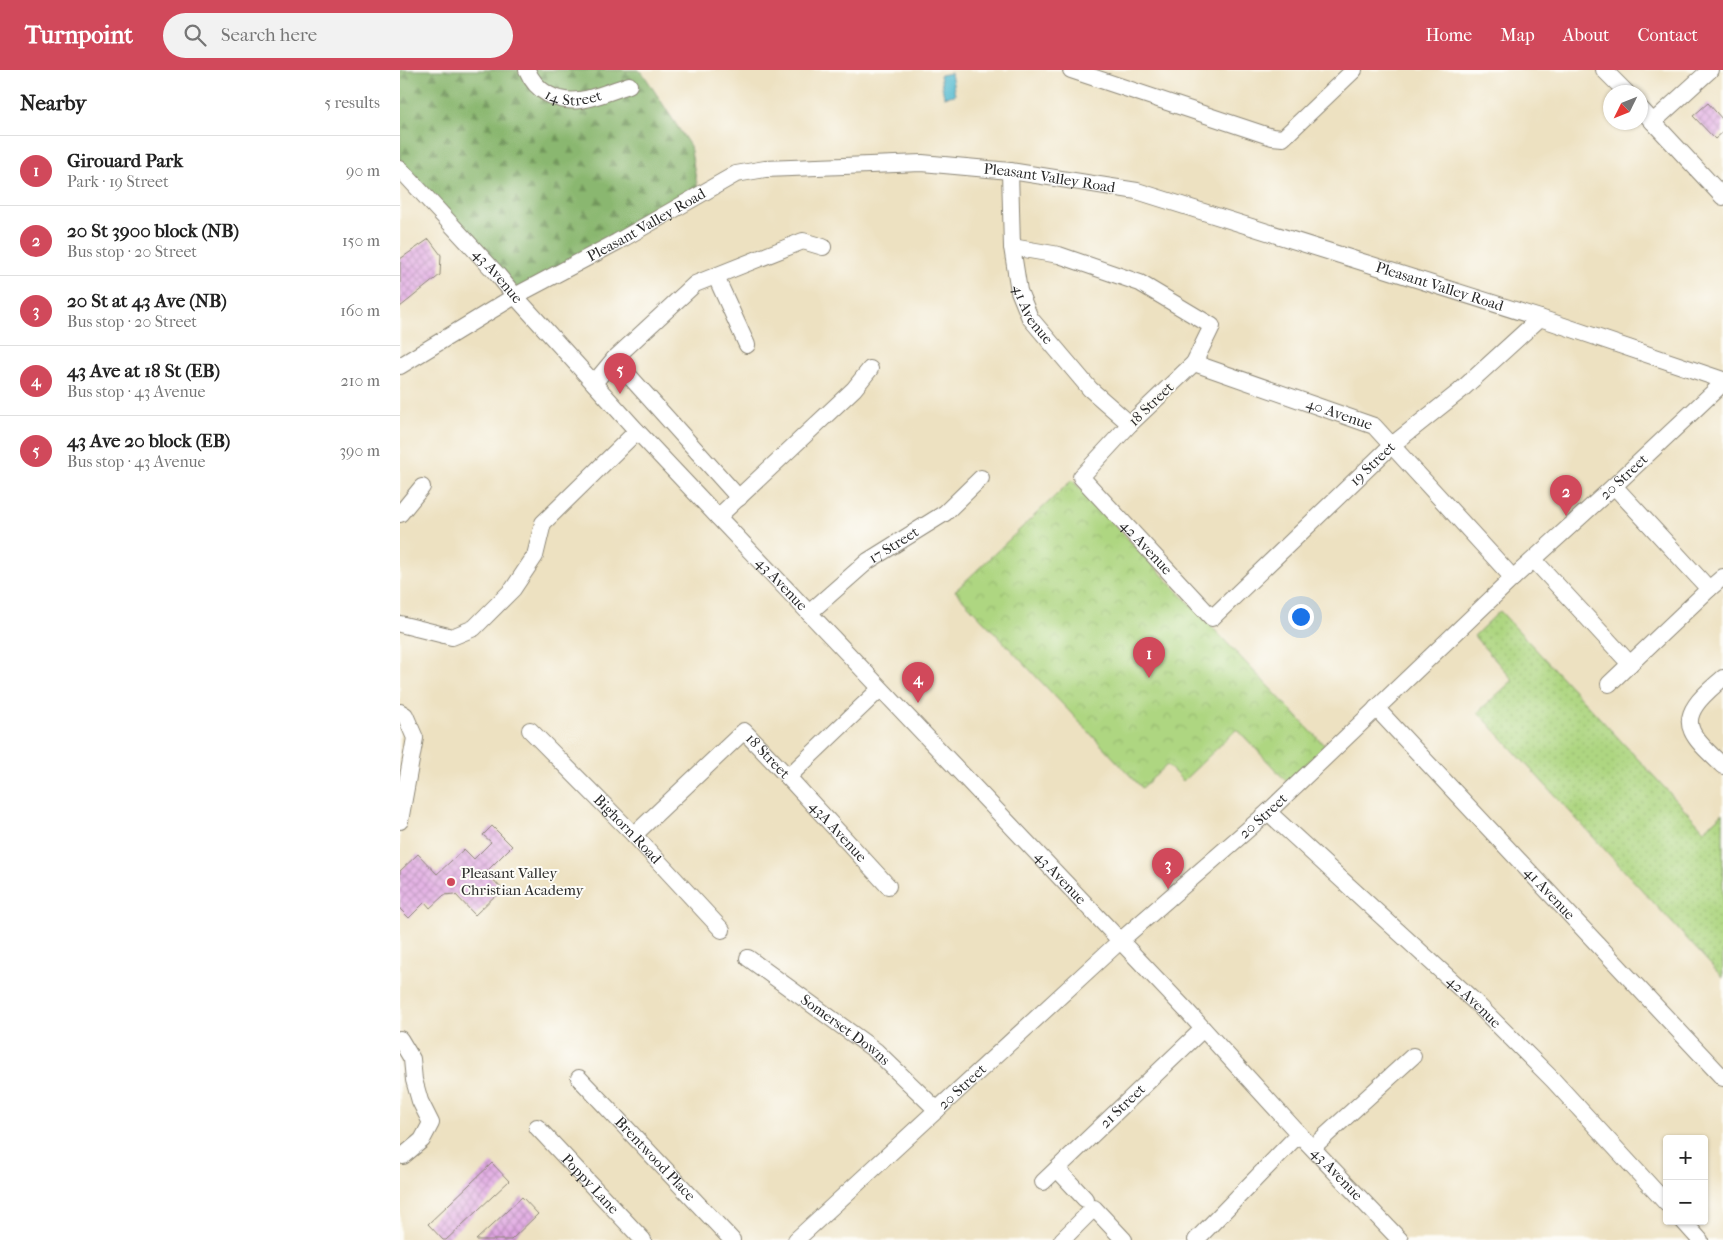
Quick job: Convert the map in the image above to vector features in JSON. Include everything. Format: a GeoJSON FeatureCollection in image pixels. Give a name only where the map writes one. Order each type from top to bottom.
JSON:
{"type":"FeatureCollection","features":[{"type":"Feature","properties":{"kind":"street","name":"14 Street"},"geometry":{"type":"LineString","coordinates":[[527,70],[537,86],[557,99],[580,100],[629,85]]}},
{"type":"Feature","properties":{"kind":"street"},"geometry":{"type":"LineString","coordinates":[[1071,70],[1115,77],[1272,137],[1283,138],[1354,70]]}},
{"type":"Feature","properties":{"kind":"street"},"geometry":{"type":"LineString","coordinates":[[1604,70],[1619,85]]}},
{"type":"Feature","properties":{"kind":"street"},"geometry":{"type":"LineString","coordinates":[[1653,122],[1710,70]]}},
{"type":"Feature","properties":{"kind":"street"},"geometry":{"type":"LineString","coordinates":[[1648,117],[1723,197]]}},
{"type":"Feature","properties":{"kind":"street","name":"Pleasant Valley Road"},"geometry":{"type":"LineString","coordinates":[[400,366],[515,296],[617,242],[736,174],[765,169],[922,163],[1010,171],[1137,191],[1540,318],[1723,381]]}},
{"type":"Feature","properties":{"kind":"street","name":"43 Avenue"},"geometry":{"type":"LineString","coordinates":[[400,169],[498,274],[515,296],[718,517],[1400,1240]]}},
{"type":"Feature","properties":{"kind":"street","name":"41 Avenue"},"geometry":{"type":"LineString","coordinates":[[1010,171],[1012,247],[1019,291],[1030,318],[1090,389],[1130,424]]}},
{"type":"Feature","properties":{"kind":"street"},"geometry":{"type":"LineString","coordinates":[[594,383],[614,359],[695,284],[802,241],[823,247]]}},
{"type":"Feature","properties":{"kind":"street","name":"18 Street"},"geometry":{"type":"LineString","coordinates":[[1012,247],[1058,255],[1140,283],[1212,326],[1194,363],[1130,424],[1081,477]]}},
{"type":"Feature","properties":{"kind":"street"},"geometry":{"type":"LineString","coordinates":[[716,277],[747,345]]}},
{"type":"Feature","properties":{"kind":"street","name":"19 Street"},"geometry":{"type":"LineString","coordinates":[[1212,618],[1392,445],[1460,392],[1540,318]]}},
{"type":"Feature","properties":{"kind":"street"},"geometry":{"type":"LineString","coordinates":[[614,359],[739,498]]}},
{"type":"Feature","properties":{"kind":"street","name":"40 Avenue"},"geometry":{"type":"LineString","coordinates":[[1194,363],[1374,426],[1513,578]]}},
{"type":"Feature","properties":{"kind":"street"},"geometry":{"type":"LineString","coordinates":[[718,517],[854,389],[870,369]]}},
{"type":"Feature","properties":{"kind":"street","name":"20 Street"},"geometry":{"type":"LineString","coordinates":[[796,1240],[1120,941],[1268,812],[1723,381]]}},
{"type":"Feature","properties":{"kind":"street"},"geometry":{"type":"LineString","coordinates":[[400,624],[452,637],[474,628],[513,589],[535,556],[543,523],[637,430]]}},
{"type":"Feature","properties":{"kind":"street","name":"42 Avenue"},"geometry":{"type":"LineString","coordinates":[[1081,477],[1212,618]]}},
{"type":"Feature","properties":{"kind":"street","name":"17 Street"},"geometry":{"type":"LineString","coordinates":[[808,613],[868,561],[945,513],[981,478]]}},
{"type":"Feature","properties":{"kind":"street"},"geometry":{"type":"LineString","coordinates":[[1614,486],[1709,589]]}},
{"type":"Feature","properties":{"kind":"street"},"geometry":{"type":"LineString","coordinates":[[400,514],[422,487]]}},
{"type":"Feature","properties":{"kind":"street"},"geometry":{"type":"LineString","coordinates":[[1534,560],[1630,664]]}},
{"type":"Feature","properties":{"kind":"street"},"geometry":{"type":"LineString","coordinates":[[1609,684],[1723,577]]}},
{"type":"Feature","properties":{"kind":"street"},"geometry":{"type":"LineString","coordinates":[[1723,678],[1706,693],[1697,704],[1690,718],[1692,731],[1723,766]]}},
{"type":"Feature","properties":{"kind":"street","name":"18 Street"},"geometry":{"type":"LineString","coordinates":[[634,835],[744,731],[788,777],[880,689]]}},
{"type":"Feature","properties":{"kind":"street","name":"41 Avenue"},"geometry":{"type":"LineString","coordinates":[[1376,708],[1723,1078]]}},
{"type":"Feature","properties":{"kind":"street"},"geometry":{"type":"LineString","coordinates":[[400,712],[405,715],[415,738],[400,821]]}},
{"type":"Feature","properties":{"kind":"street","name":"Bighorn Road"},"geometry":{"type":"LineString","coordinates":[[530,730],[634,835],[722,930]]}},
{"type":"Feature","properties":{"kind":"street","name":"43A Avenue"},"geometry":{"type":"LineString","coordinates":[[788,777],[888,886]]}},
{"type":"Feature","properties":{"kind":"street","name":"42 Avenue"},"geometry":{"type":"LineString","coordinates":[[1268,812],[1481,1008],[1553,1080],[1663,1200]]}},
{"type":"Feature","properties":{"kind":"street","name":"Somerset Downs"},"geometry":{"type":"LineString","coordinates":[[748,958],[876,1051],[937,1110]]}},
{"type":"Feature","properties":{"kind":"street","name":"21 Street"},"geometry":{"type":"LineString","coordinates":[[1043,1182],[1203,1030]]}},
{"type":"Feature","properties":{"kind":"street"},"geometry":{"type":"LineString","coordinates":[[400,1039],[412,1059],[414,1080],[420,1101],[431,1123],[422,1140],[403,1156]]}},
{"type":"Feature","properties":{"kind":"street"},"geometry":{"type":"LineString","coordinates":[[1313,1147],[1413,1056]]}},
{"type":"Feature","properties":{"kind":"street","name":"Brentwood Place"},"geometry":{"type":"LineString","coordinates":[[579,1078],[732,1240]]}},
{"type":"Feature","properties":{"kind":"street","name":"Poppy Lane"},"geometry":{"type":"LineString","coordinates":[[537,1127],[643,1240]]}},
{"type":"Feature","properties":{"kind":"street"},"geometry":{"type":"LineString","coordinates":[[1196,1240],[1300,1134]]}},
{"type":"Feature","properties":{"kind":"street"},"geometry":{"type":"LineString","coordinates":[[1057,1169],[1085,1199]]}},
{"type":"Feature","properties":{"kind":"street"},"geometry":{"type":"LineString","coordinates":[[1062,1240],[1094,1208],[1124,1240]]}},
{"type":"Feature","properties":{"kind":"street"},"geometry":{"type":"LineString","coordinates":[[1687,1225],[1700,1240]]}},
{"type":"Feature","properties":{"kind":"green space"},"geometry":{"type":"Polygon","coordinates":[[[400,70],[639,70],[690,146],[698,190],[525,296],[400,171],[400,70]]]}},
{"type":"Feature","properties":{"kind":"green space"},"geometry":{"type":"Polygon","coordinates":[[[1072,480],[1326,747],[1288,783],[1237,729],[1183,781],[1167,765],[1142,788],[955,591],[1072,480]]]}},
{"type":"Feature","properties":{"kind":"green space"},"geometry":{"type":"Polygon","coordinates":[[[1500,611],[1704,830],[1723,813],[1723,978],[1478,712],[1513,680],[1474,636],[1500,611]]]}},
{"type":"Feature","properties":{"kind":"water"},"geometry":{"type":"Polygon","coordinates":[[[951,73],[955,95],[944,97],[940,75],[951,73]]]}},
{"type":"Feature","properties":{"kind":"building"},"geometry":{"type":"Polygon","coordinates":[[[1708,103],[1723,120],[1723,132],[1715,139],[1693,116],[1708,103]]]}},
{"type":"Feature","properties":{"kind":"building"},"geometry":{"type":"Polygon","coordinates":[[[429,239],[441,255],[440,275],[400,307],[400,259],[429,239]]]}},
{"type":"Feature","properties":{"kind":"building","name":"Pleasant Valley Christian Academy"},"geometry":{"type":"Polygon","coordinates":[[[492,826],[512,846],[486,872],[502,889],[475,915],[455,894],[444,895],[430,908],[425,902],[409,918],[400,909],[400,871],[418,854],[437,874],[464,849],[474,859],[491,842],[483,835],[492,826]]]}},
{"type":"Feature","properties":{"kind":"building"},"geometry":{"type":"Polygon","coordinates":[[[492,1163],[509,1181],[446,1240],[443,1240],[428,1224],[492,1163]]]}},
{"type":"Feature","properties":{"kind":"building"},"geometry":{"type":"Polygon","coordinates":[[[522,1197],[538,1214],[511,1240],[476,1240],[522,1197]]]}},
{"type":"Feature","properties":{"kind":"place","name":"43 Ave 20 block (EB)"},"geometry":{"type":"Point","coordinates":[620,394]}},
{"type":"Feature","properties":{"kind":"place","name":"20 St 3900 block (NB)"},"geometry":{"type":"Point","coordinates":[1566,516]}},
{"type":"Feature","properties":{"kind":"place","name":"Girouard Park"},"geometry":{"type":"Point","coordinates":[1149,678]}},
{"type":"Feature","properties":{"kind":"place","name":"43 Ave at 18 St (EB)"},"geometry":{"type":"Point","coordinates":[918,703]}},
{"type":"Feature","properties":{"kind":"place","name":"Pleasant Valley Christian Academy"},"geometry":{"type":"Point","coordinates":[451,882]}},
{"type":"Feature","properties":{"kind":"place","name":"20 St at 43 Ave (NB)"},"geometry":{"type":"Point","coordinates":[1168,889]}}]}
